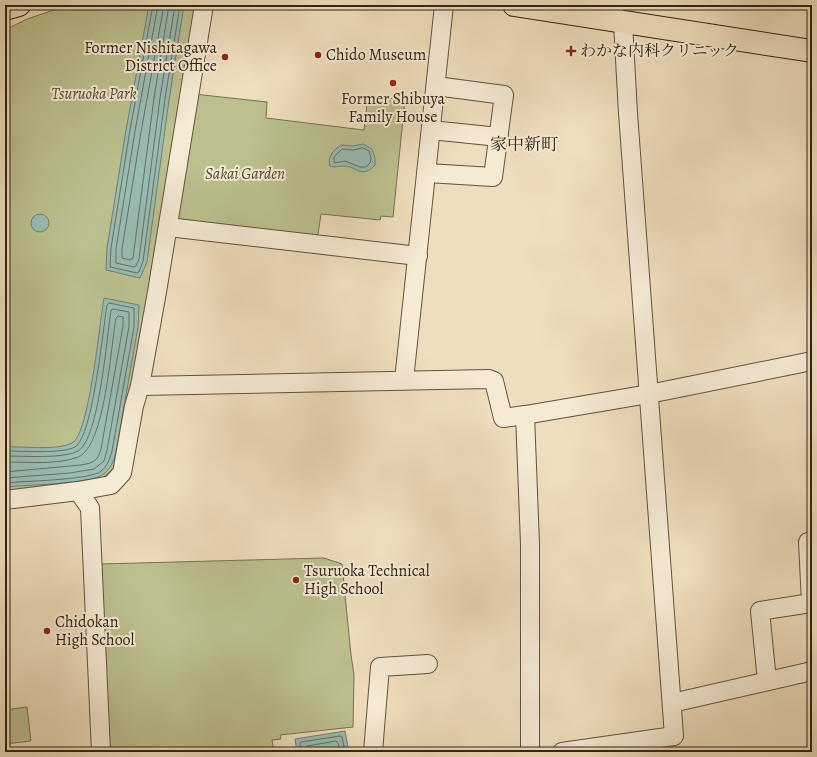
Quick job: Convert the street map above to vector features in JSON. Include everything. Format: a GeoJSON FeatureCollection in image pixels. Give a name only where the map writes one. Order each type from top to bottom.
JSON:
{"type":"FeatureCollection","features":[{"type":"Feature","properties":{"kind":"main road"},"geometry":{"type":"LineString","coordinates":[[5,9],[19,5]]}},
{"type":"Feature","properties":{"kind":"main road"},"geometry":{"type":"LineString","coordinates":[[514,5],[617,16],[812,51]]}},
{"type":"Feature","properties":{"kind":"street"},"geometry":{"type":"LineString","coordinates":[[5,500],[78,492],[111,485],[122,474],[134,406],[140,386],[168,227],[204,5]]}},
{"type":"Feature","properties":{"kind":"street"},"geometry":{"type":"LineString","coordinates":[[404,380],[444,5]]}},
{"type":"Feature","properties":{"kind":"street"},"geometry":{"type":"LineString","coordinates":[[562,752],[674,736],[628,113],[617,16]]}},
{"type":"Feature","properties":{"kind":"street"},"geometry":{"type":"LineString","coordinates":[[427,173],[493,177],[504,96],[436,86]]}},
{"type":"Feature","properties":{"kind":"street"},"geometry":{"type":"LineString","coordinates":[[431,130],[498,137]]}},
{"type":"Feature","properties":{"kind":"street"},"geometry":{"type":"LineString","coordinates":[[168,227],[418,256]]}},
{"type":"Feature","properties":{"kind":"street"},"geometry":{"type":"LineString","coordinates":[[140,386],[489,379],[494,381],[503,418],[648,394],[812,361]]}},
{"type":"Feature","properties":{"kind":"street"},"geometry":{"type":"LineString","coordinates":[[525,415],[530,544],[530,752]]}},
{"type":"Feature","properties":{"kind":"street"},"geometry":{"type":"LineString","coordinates":[[78,492],[90,508],[101,752]]}},
{"type":"Feature","properties":{"kind":"street"},"geometry":{"type":"LineString","coordinates":[[767,681],[760,611],[811,603],[808,542],[812,541]]}},
{"type":"Feature","properties":{"kind":"street"},"geometry":{"type":"LineString","coordinates":[[373,752],[380,666],[428,664]]}},
{"type":"Feature","properties":{"kind":"street"},"geometry":{"type":"LineString","coordinates":[[672,703],[812,671]]}},
{"type":"Feature","properties":{"kind":"green space","name":"Tsuruoka Park"},"geometry":{"type":"Polygon","coordinates":[[[69,5],[198,5],[152,287],[117,463],[108,474],[96,481],[5,494],[5,30],[27,19],[69,5]]]}},
{"type":"Feature","properties":{"kind":"green space","name":"Sakai Garden"},"geometry":{"type":"Polygon","coordinates":[[[194,94],[267,102],[266,118],[364,130],[368,96],[405,100],[393,217],[381,216],[380,220],[321,214],[317,241],[175,225],[194,94]]]}},
{"type":"Feature","properties":{"kind":"green space"},"geometry":{"type":"Polygon","coordinates":[[[324,558],[342,564],[354,675],[353,727],[280,735],[281,739],[272,740],[274,752],[109,752],[101,564],[324,558]]]}},
{"type":"Feature","properties":{"kind":"green space"},"geometry":{"type":"Polygon","coordinates":[[[27,707],[31,741],[5,744],[5,710],[27,707]]]}},
{"type":"Feature","properties":{"kind":"water"},"geometry":{"type":"Polygon","coordinates":[[[149,5],[184,5],[169,100],[147,262],[140,278],[106,270],[107,248],[126,130],[149,5]]]}},
{"type":"Feature","properties":{"kind":"water"},"geometry":{"type":"Polygon","coordinates":[[[363,144],[372,149],[375,158],[375,165],[370,169],[362,172],[348,166],[330,166],[330,156],[341,145],[353,146],[363,144]]]}},
{"type":"Feature","properties":{"kind":"water"},"geometry":{"type":"Polygon","coordinates":[[[40,214],[46,217],[49,223],[46,229],[40,232],[34,229],[31,223],[34,217],[40,214]]]}},
{"type":"Feature","properties":{"kind":"water"},"geometry":{"type":"Polygon","coordinates":[[[104,298],[139,305],[138,327],[116,452],[111,465],[107,471],[95,478],[56,484],[5,487],[5,447],[58,447],[72,443],[78,436],[89,400],[104,298]]]}},
{"type":"Feature","properties":{"kind":"water"},"geometry":{"type":"Polygon","coordinates":[[[345,731],[349,752],[297,752],[295,739],[345,731]]]}},
{"type":"Feature","properties":{"kind":"place","name":"わかな内科クリニック"},"geometry":{"type":"Point","coordinates":[571,51]}},
{"type":"Feature","properties":{"kind":"place","name":"Chido Museum"},"geometry":{"type":"Point","coordinates":[318,55]}},
{"type":"Feature","properties":{"kind":"place","name":"Former Nishitagawa District Office"},"geometry":{"type":"Point","coordinates":[225,57]}},
{"type":"Feature","properties":{"kind":"place","name":"Former Shibuya Family House"},"geometry":{"type":"Point","coordinates":[393,83]}},
{"type":"Feature","properties":{"kind":"place","name":"Tsuruoka Technical High School"},"geometry":{"type":"Point","coordinates":[296,580]}},
{"type":"Feature","properties":{"kind":"place","name":"Chidokan High School"},"geometry":{"type":"Point","coordinates":[47,631]}},
{"type":"Feature","properties":{"kind":"district","name":"家中新町"},"geometry":{"type":"Point","coordinates":[524,144]}}]}
